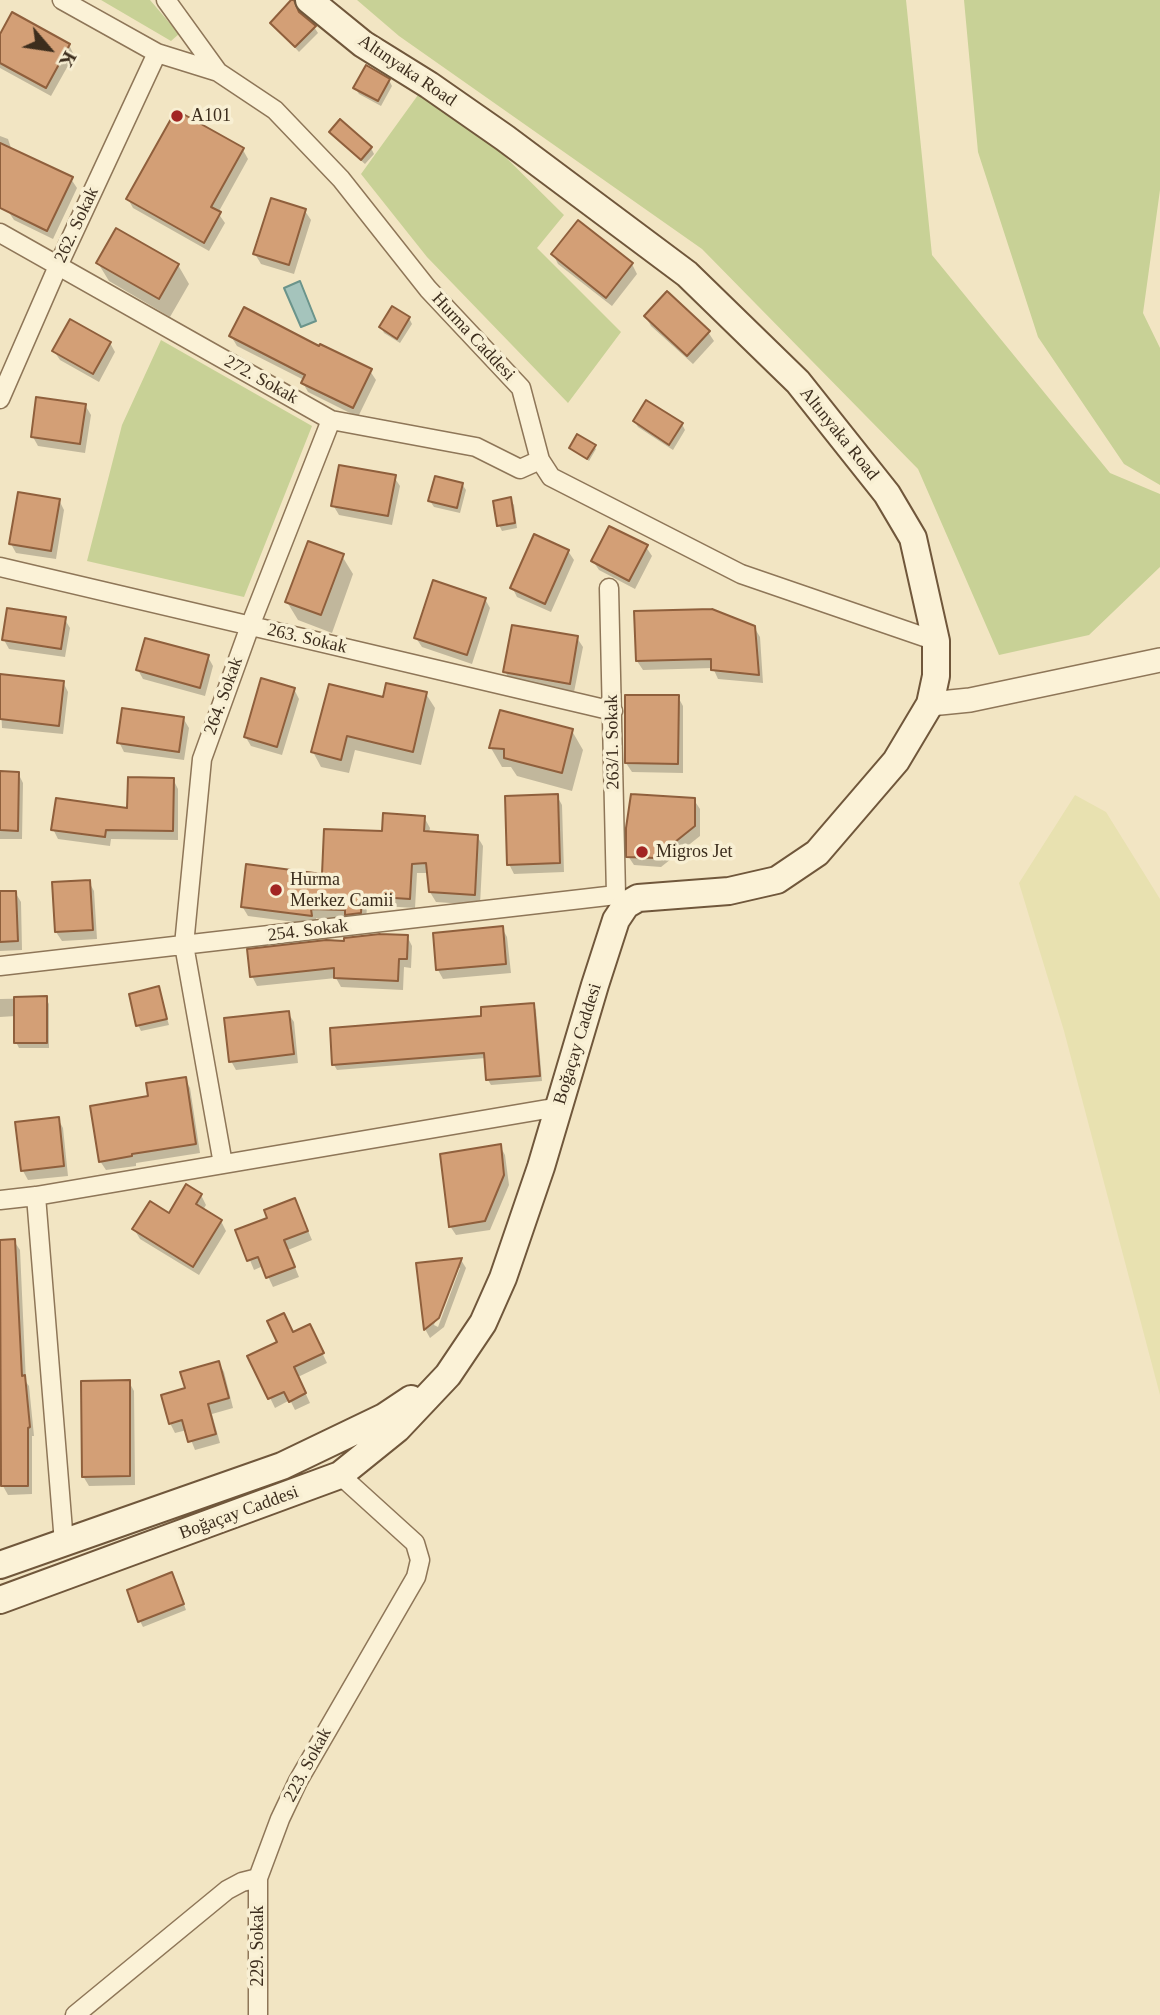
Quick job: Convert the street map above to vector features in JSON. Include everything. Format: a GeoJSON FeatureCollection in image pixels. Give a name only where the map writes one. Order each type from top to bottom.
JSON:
{"type":"FeatureCollection","features":[{"type":"Feature","properties":{"kind":"main road","name":"Altınyaka Road"},"geometry":{"type":"LineString","coordinates":[[309,0],[363,44],[429,85],[505,138],[687,274],[798,382],[887,494],[913,538],[936,641],[936,676],[930,704],[897,761],[817,853],[777,880],[729,891],[621,900]]}},
{"type":"Feature","properties":{"kind":"main road","name":"Boğaçay Caddesi"},"geometry":{"type":"LineString","coordinates":[[0,1600],[340,1475],[397,1429],[448,1376],[483,1323],[503,1278],[541,1167],[621,900]]}},
{"type":"Feature","properties":{"kind":"main road","name":"Boğaçay Caddesi"},"geometry":{"type":"LineString","coordinates":[[0,1565],[282,1466],[383,1417],[448,1376]]}},
{"type":"Feature","properties":{"kind":"street","name":"Hurma Caddesi"},"geometry":{"type":"LineString","coordinates":[[62,0],[157,53],[218,72],[275,110],[341,179],[428,289],[521,388],[540,460]]}},
{"type":"Feature","properties":{"kind":"street"},"geometry":{"type":"LineString","coordinates":[[166,0],[218,72]]}},
{"type":"Feature","properties":{"kind":"street","name":"262. Sokak"},"geometry":{"type":"LineString","coordinates":[[0,399],[58,266],[157,53]]}},
{"type":"Feature","properties":{"kind":"street","name":"272. Sokak"},"geometry":{"type":"LineString","coordinates":[[0,233],[331,420],[476,447],[520,469],[540,460]]}},
{"type":"Feature","properties":{"kind":"street","name":"264. Sokak"},"geometry":{"type":"LineString","coordinates":[[223,1164],[184,945],[202,759],[250,626],[331,420]]}},
{"type":"Feature","properties":{"kind":"street"},"geometry":{"type":"LineString","coordinates":[[540,460],[551,477],[741,574],[936,641]]}},
{"type":"Feature","properties":{"kind":"street","name":"263. Sokak"},"geometry":{"type":"LineString","coordinates":[[0,567],[613,711]]}},
{"type":"Feature","properties":{"kind":"street","name":"263/1. Sokak"},"geometry":{"type":"LineString","coordinates":[[608,588],[621,900]]}},
{"type":"Feature","properties":{"kind":"street"},"geometry":{"type":"LineString","coordinates":[[930,704],[970,700],[1160,660]]}},
{"type":"Feature","properties":{"kind":"street","name":"254. Sokak"},"geometry":{"type":"LineString","coordinates":[[0,966],[621,900]]}},
{"type":"Feature","properties":{"kind":"street"},"geometry":{"type":"LineString","coordinates":[[0,1200],[559,1107]]}},
{"type":"Feature","properties":{"kind":"street"},"geometry":{"type":"LineString","coordinates":[[36,1196],[64,1542]]}},
{"type":"Feature","properties":{"kind":"street","name":"223. Sokak"},"geometry":{"type":"LineString","coordinates":[[258,1878],[280,1819],[298,1781],[419,1569],[419,1551],[415,1543],[340,1475]]}},
{"type":"Feature","properties":{"kind":"street"},"geometry":{"type":"LineString","coordinates":[[75,2015],[227,1891],[242,1882],[258,1878]]}},
{"type":"Feature","properties":{"kind":"street","name":"229. Sokak"},"geometry":{"type":"LineString","coordinates":[[258,1878],[258,2015]]}},
{"type":"Feature","properties":{"kind":"shaded area"},"geometry":{"type":"Polygon","coordinates":[[[1075,795],[1106,812],[1160,899],[1160,1395],[1064,1031],[1019,883],[1075,795]]]}},
{"type":"Feature","properties":{"kind":"green space"},"geometry":{"type":"Polygon","coordinates":[[[101,0],[150,0],[179,34],[171,41],[101,0]]]}},
{"type":"Feature","properties":{"kind":"green space"},"geometry":{"type":"Polygon","coordinates":[[[357,0],[906,0],[932,255],[1110,473],[1160,494],[1160,567],[1089,635],[999,655],[918,469],[702,249],[399,36],[357,0]]]}},
{"type":"Feature","properties":{"kind":"green space"},"geometry":{"type":"Polygon","coordinates":[[[964,0],[1160,0],[1160,190],[1143,313],[1160,348],[1160,485],[1124,464],[1038,337],[978,152],[964,0]]]}},
{"type":"Feature","properties":{"kind":"green space"},"geometry":{"type":"Polygon","coordinates":[[[418,95],[467,119],[564,215],[537,248],[621,332],[568,403],[427,257],[361,174],[418,95]]]}},
{"type":"Feature","properties":{"kind":"green space"},"geometry":{"type":"Polygon","coordinates":[[[161,340],[312,426],[244,597],[87,561],[122,425],[161,340]]]}},
{"type":"Feature","properties":{"kind":"water"},"geometry":{"type":"Polygon","coordinates":[[[300,281],[316,321],[301,327],[284,288],[300,281]]]}},
{"type":"Feature","properties":{"kind":"building"},"geometry":{"type":"Polygon","coordinates":[[[294,0],[299,12],[316,26],[295,47],[270,23],[294,0]]]}},
{"type":"Feature","properties":{"kind":"building"},"geometry":{"type":"Polygon","coordinates":[[[12,12],[70,44],[46,88],[0,63],[0,34],[12,12]]]}},
{"type":"Feature","properties":{"kind":"building"},"geometry":{"type":"Polygon","coordinates":[[[366,65],[390,79],[378,101],[353,88],[366,65]]]}},
{"type":"Feature","properties":{"kind":"building"},"geometry":{"type":"Polygon","coordinates":[[[176,110],[244,148],[211,207],[221,212],[204,243],[126,199],[176,110]]]}},
{"type":"Feature","properties":{"kind":"building"},"geometry":{"type":"Polygon","coordinates":[[[340,119],[372,147],[361,160],[329,132],[340,119]]]}},
{"type":"Feature","properties":{"kind":"building"},"geometry":{"type":"Polygon","coordinates":[[[0,143],[73,177],[47,231],[0,208],[0,143]]]}},
{"type":"Feature","properties":{"kind":"building"},"geometry":{"type":"Polygon","coordinates":[[[271,198],[306,209],[289,265],[253,254],[271,198]]]}},
{"type":"Feature","properties":{"kind":"building"},"geometry":{"type":"Polygon","coordinates":[[[578,220],[633,263],[606,298],[551,254],[578,220]]]}},
{"type":"Feature","properties":{"kind":"building"},"geometry":{"type":"Polygon","coordinates":[[[116,228],[179,264],[159,299],[96,263],[116,228]]]}},
{"type":"Feature","properties":{"kind":"building"},"geometry":{"type":"Polygon","coordinates":[[[667,291],[710,331],[687,356],[644,316],[667,291]]]}},
{"type":"Feature","properties":{"kind":"building"},"geometry":{"type":"Polygon","coordinates":[[[392,306],[410,317],[397,339],[379,327],[392,306]]]}},
{"type":"Feature","properties":{"kind":"building"},"geometry":{"type":"Polygon","coordinates":[[[244,307],[319,346],[320,344],[372,369],[353,408],[301,383],[305,375],[229,336],[244,307]]]}},
{"type":"Feature","properties":{"kind":"building"},"geometry":{"type":"Polygon","coordinates":[[[70,319],[111,342],[93,374],[52,351],[70,319]]]}},
{"type":"Feature","properties":{"kind":"building"},"geometry":{"type":"Polygon","coordinates":[[[36,397],[86,404],[80,444],[31,437],[36,397]]]}},
{"type":"Feature","properties":{"kind":"building"},"geometry":{"type":"Polygon","coordinates":[[[646,400],[683,423],[669,445],[633,421],[646,400]]]}},
{"type":"Feature","properties":{"kind":"building"},"geometry":{"type":"Polygon","coordinates":[[[577,434],[596,445],[587,459],[569,448],[577,434]]]}},
{"type":"Feature","properties":{"kind":"building"},"geometry":{"type":"Polygon","coordinates":[[[339,465],[396,475],[388,516],[331,506],[339,465]]]}},
{"type":"Feature","properties":{"kind":"building"},"geometry":{"type":"Polygon","coordinates":[[[435,476],[463,483],[457,508],[428,501],[435,476]]]}},
{"type":"Feature","properties":{"kind":"building"},"geometry":{"type":"Polygon","coordinates":[[[18,492],[60,499],[51,551],[9,544],[18,492]]]}},
{"type":"Feature","properties":{"kind":"building"},"geometry":{"type":"Polygon","coordinates":[[[511,497],[515,523],[497,526],[493,501],[511,497]]]}},
{"type":"Feature","properties":{"kind":"building"},"geometry":{"type":"Polygon","coordinates":[[[609,526],[648,545],[629,581],[591,561],[609,526]]]}},
{"type":"Feature","properties":{"kind":"building"},"geometry":{"type":"Polygon","coordinates":[[[534,534],[569,550],[545,604],[510,588],[534,534]]]}},
{"type":"Feature","properties":{"kind":"building"},"geometry":{"type":"Polygon","coordinates":[[[308,541],[344,554],[321,615],[285,602],[308,541]]]}},
{"type":"Feature","properties":{"kind":"building"},"geometry":{"type":"Polygon","coordinates":[[[433,580],[486,598],[467,655],[414,638],[433,580]]]}},
{"type":"Feature","properties":{"kind":"building"},"geometry":{"type":"Polygon","coordinates":[[[7,608],[66,617],[61,649],[2,640],[7,608]]]}},
{"type":"Feature","properties":{"kind":"building"},"geometry":{"type":"Polygon","coordinates":[[[712,609],[755,626],[759,675],[711,670],[711,659],[636,661],[634,611],[712,609]]]}},
{"type":"Feature","properties":{"kind":"building"},"geometry":{"type":"Polygon","coordinates":[[[512,625],[578,636],[570,684],[503,672],[512,625]]]}},
{"type":"Feature","properties":{"kind":"building"},"geometry":{"type":"Polygon","coordinates":[[[145,638],[209,655],[200,688],[136,670],[145,638]]]}},
{"type":"Feature","properties":{"kind":"building"},"geometry":{"type":"Polygon","coordinates":[[[0,674],[64,681],[59,726],[0,719],[0,674]]]}},
{"type":"Feature","properties":{"kind":"building"},"geometry":{"type":"Polygon","coordinates":[[[261,678],[295,688],[277,747],[244,737],[261,678]]]}},
{"type":"Feature","properties":{"kind":"building"},"geometry":{"type":"Polygon","coordinates":[[[386,683],[427,692],[413,752],[347,736],[341,760],[311,752],[329,684],[383,697],[386,683]]]}},
{"type":"Feature","properties":{"kind":"building"},"geometry":{"type":"Polygon","coordinates":[[[625,695],[679,695],[678,764],[625,763],[625,695]]]}},
{"type":"Feature","properties":{"kind":"building"},"geometry":{"type":"Polygon","coordinates":[[[122,708],[184,717],[179,752],[117,743],[122,708]]]}},
{"type":"Feature","properties":{"kind":"building"},"geometry":{"type":"Polygon","coordinates":[[[500,710],[573,729],[562,773],[504,758],[504,749],[489,748],[500,710]]]}},
{"type":"Feature","properties":{"kind":"building"},"geometry":{"type":"Polygon","coordinates":[[[0,771],[19,772],[18,831],[0,830],[0,771]]]}},
{"type":"Feature","properties":{"kind":"building"},"geometry":{"type":"Polygon","coordinates":[[[128,777],[174,778],[173,831],[106,830],[105,837],[51,830],[56,798],[127,808],[128,777]]]}},
{"type":"Feature","properties":{"kind":"building"},"geometry":{"type":"Polygon","coordinates":[[[558,794],[560,863],[507,865],[505,796],[558,794]]]}},
{"type":"Feature","properties":{"kind":"building"},"geometry":{"type":"Polygon","coordinates":[[[631,794],[695,798],[695,826],[655,858],[626,857],[626,828],[631,794]]]}},
{"type":"Feature","properties":{"kind":"building"},"geometry":{"type":"Polygon","coordinates":[[[383,813],[425,816],[424,831],[478,835],[475,895],[429,892],[426,863],[412,864],[410,899],[362,896],[361,913],[345,915],[345,910],[311,909],[312,916],[241,907],[246,864],[322,874],[324,829],[382,831],[383,813]]]}},
{"type":"Feature","properties":{"kind":"building"},"geometry":{"type":"Polygon","coordinates":[[[90,880],[93,930],[55,932],[52,882],[90,880]]]}},
{"type":"Feature","properties":{"kind":"building"},"geometry":{"type":"Polygon","coordinates":[[[0,891],[16,891],[18,941],[0,942],[0,891]]]}},
{"type":"Feature","properties":{"kind":"building"},"geometry":{"type":"Polygon","coordinates":[[[503,926],[506,964],[436,970],[433,933],[503,926]]]}},
{"type":"Feature","properties":{"kind":"building"},"geometry":{"type":"Polygon","coordinates":[[[380,934],[408,935],[407,959],[399,959],[398,981],[334,978],[334,968],[250,977],[247,949],[326,940],[344,941],[344,938],[380,934]]]}},
{"type":"Feature","properties":{"kind":"building"},"geometry":{"type":"Polygon","coordinates":[[[159,986],[167,1019],[136,1026],[129,994],[159,986]]]}},
{"type":"Feature","properties":{"kind":"building"},"geometry":{"type":"Polygon","coordinates":[[[47,996],[47,1043],[14,1043],[14,997],[47,996]]]}},
{"type":"Feature","properties":{"kind":"building"},"geometry":{"type":"Polygon","coordinates":[[[534,1003],[540,1076],[486,1080],[484,1053],[332,1065],[330,1028],[481,1016],[481,1007],[534,1003]]]}},
{"type":"Feature","properties":{"kind":"building"},"geometry":{"type":"Polygon","coordinates":[[[289,1011],[294,1054],[229,1062],[224,1018],[289,1011]]]}},
{"type":"Feature","properties":{"kind":"building"},"geometry":{"type":"Polygon","coordinates":[[[186,1077],[196,1144],[99,1162],[90,1106],[148,1096],[146,1083],[186,1077]]]}},
{"type":"Feature","properties":{"kind":"building"},"geometry":{"type":"Polygon","coordinates":[[[59,1117],[64,1166],[21,1171],[15,1122],[59,1117]]]}},
{"type":"Feature","properties":{"kind":"building"},"geometry":{"type":"Polygon","coordinates":[[[501,1144],[504,1175],[485,1221],[449,1227],[440,1154],[501,1144]]]}},
{"type":"Feature","properties":{"kind":"building"},"geometry":{"type":"Polygon","coordinates":[[[186,1184],[202,1194],[196,1204],[222,1220],[193,1267],[132,1229],[150,1201],[169,1213],[186,1184]]]}},
{"type":"Feature","properties":{"kind":"building"},"geometry":{"type":"Polygon","coordinates":[[[295,1198],[308,1231],[284,1240],[295,1267],[266,1278],[258,1257],[247,1261],[235,1230],[267,1218],[264,1210],[295,1198]]]}},
{"type":"Feature","properties":{"kind":"building"},"geometry":{"type":"Polygon","coordinates":[[[15,1239],[22,1376],[25,1375],[30,1427],[28,1486],[1,1486],[0,1240],[15,1239]]]}},
{"type":"Feature","properties":{"kind":"building"},"geometry":{"type":"Polygon","coordinates":[[[462,1258],[439,1318],[424,1330],[416,1263],[462,1258]]]}},
{"type":"Feature","properties":{"kind":"building"},"geometry":{"type":"Polygon","coordinates":[[[284,1313],[293,1332],[310,1324],[324,1353],[294,1367],[306,1393],[289,1402],[284,1392],[268,1399],[247,1356],[277,1342],[267,1321],[284,1313]]]}},
{"type":"Feature","properties":{"kind":"building"},"geometry":{"type":"Polygon","coordinates":[[[219,1361],[229,1398],[208,1404],[216,1434],[188,1442],[182,1420],[169,1424],[161,1395],[185,1388],[180,1372],[219,1361]]]}},
{"type":"Feature","properties":{"kind":"building"},"geometry":{"type":"Polygon","coordinates":[[[130,1380],[130,1476],[82,1477],[81,1381],[130,1380]]]}},
{"type":"Feature","properties":{"kind":"building"},"geometry":{"type":"Polygon","coordinates":[[[172,1572],[184,1604],[138,1622],[127,1590],[172,1572]]]}},
{"type":"Feature","properties":{"kind":"place","name":"A101"},"geometry":{"type":"Point","coordinates":[177,116]}},
{"type":"Feature","properties":{"kind":"place","name":"Migros Jet"},"geometry":{"type":"Point","coordinates":[642,852]}},
{"type":"Feature","properties":{"kind":"place","name":"Hurma Merkez Camii"},"geometry":{"type":"Point","coordinates":[276,890]}}]}
